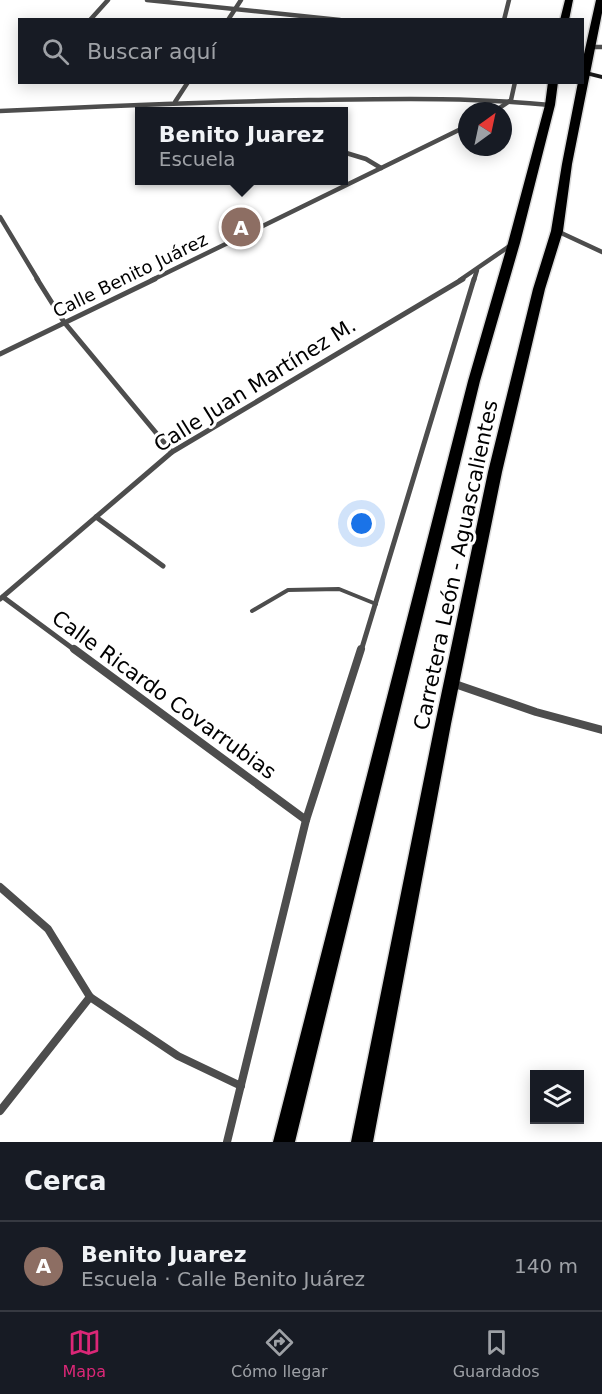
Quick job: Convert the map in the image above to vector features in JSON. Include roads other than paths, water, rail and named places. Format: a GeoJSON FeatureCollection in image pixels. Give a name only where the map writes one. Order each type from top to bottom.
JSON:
{"type":"FeatureCollection","features":[{"type":"Feature","properties":{"kind":"main road"},"geometry":{"type":"LineString","coordinates":[[564,18],[569,0]]}},
{"type":"Feature","properties":{"kind":"main road","name":"Carretera León - Aguascalientes"},"geometry":{"type":"LineString","coordinates":[[584,72],[596,47],[600,0]]}},
{"type":"Feature","properties":{"kind":"main road","name":"Carretera León - Aguascalientes"},"geometry":{"type":"LineString","coordinates":[[284,1142],[474,381],[514,243],[550,105],[553,84]]}},
{"type":"Feature","properties":{"kind":"main road","name":"Carretera León - Aguascalientes"},"geometry":{"type":"LineString","coordinates":[[362,1142],[451,682],[495,472],[539,290],[557,231],[582,84]]}},
{"type":"Feature","properties":{"kind":"street"},"geometry":{"type":"LineString","coordinates":[[92,18],[108,0]]}},
{"type":"Feature","properties":{"kind":"street"},"geometry":{"type":"LineString","coordinates":[[147,0],[321,18]]}},
{"type":"Feature","properties":{"kind":"street"},"geometry":{"type":"LineString","coordinates":[[229,18],[241,0]]}},
{"type":"Feature","properties":{"kind":"street"},"geometry":{"type":"LineString","coordinates":[[504,18],[509,0]]}},
{"type":"Feature","properties":{"kind":"street"},"geometry":{"type":"LineString","coordinates":[[584,72],[602,76]]}},
{"type":"Feature","properties":{"kind":"street"},"geometry":{"type":"LineString","coordinates":[[175,102],[187,84]]}},
{"type":"Feature","properties":{"kind":"street"},"geometry":{"type":"LineString","coordinates":[[508,102],[511,100],[515,84]]}},
{"type":"Feature","properties":{"kind":"street"},"geometry":{"type":"LineString","coordinates":[[0,111],[175,102],[432,98],[511,100],[550,105]]}},
{"type":"Feature","properties":{"kind":"street","name":"Calle Benito Juárez"},"geometry":{"type":"LineString","coordinates":[[348,184],[458,130]]}},
{"type":"Feature","properties":{"kind":"street"},"geometry":{"type":"LineString","coordinates":[[348,154],[366,159],[381,168]]}},
{"type":"Feature","properties":{"kind":"street","name":"Calle Benito Juárez"},"geometry":{"type":"LineString","coordinates":[[0,354],[346,185]]}},
{"type":"Feature","properties":{"kind":"street"},"geometry":{"type":"LineString","coordinates":[[0,217],[64,322],[172,452]]}},
{"type":"Feature","properties":{"kind":"street"},"geometry":{"type":"LineString","coordinates":[[557,231],[602,252]]}},
{"type":"Feature","properties":{"kind":"street","name":"Calle Juan Martínez M."},"geometry":{"type":"LineString","coordinates":[[1,598],[172,452],[477,270],[514,243]]}},
{"type":"Feature","properties":{"kind":"street"},"geometry":{"type":"LineString","coordinates":[[227,1142],[306,819],[376,604],[477,270]]}},
{"type":"Feature","properties":{"kind":"street"},"geometry":{"type":"LineString","coordinates":[[96,517],[164,566]]}},
{"type":"Feature","properties":{"kind":"street","name":"Calle Ricardo Covarrubias"},"geometry":{"type":"LineString","coordinates":[[1,598],[306,819]]}},
{"type":"Feature","properties":{"kind":"street"},"geometry":{"type":"LineString","coordinates":[[451,682],[536,712],[602,730]]}},
{"type":"Feature","properties":{"kind":"street"},"geometry":{"type":"LineString","coordinates":[[0,886],[48,930],[90,997],[178,1056],[241,1086]]}},
{"type":"Feature","properties":{"kind":"street"},"geometry":{"type":"LineString","coordinates":[[0,1110],[90,997]]}},
{"type":"Feature","properties":{"kind":"lane"},"geometry":{"type":"LineString","coordinates":[[252,611],[288,590],[339,589],[376,604]]}},
{"type":"Feature","properties":{"kind":"place","name":"Benito Juarez"},"geometry":{"type":"Point","coordinates":[241,227]}}]}
